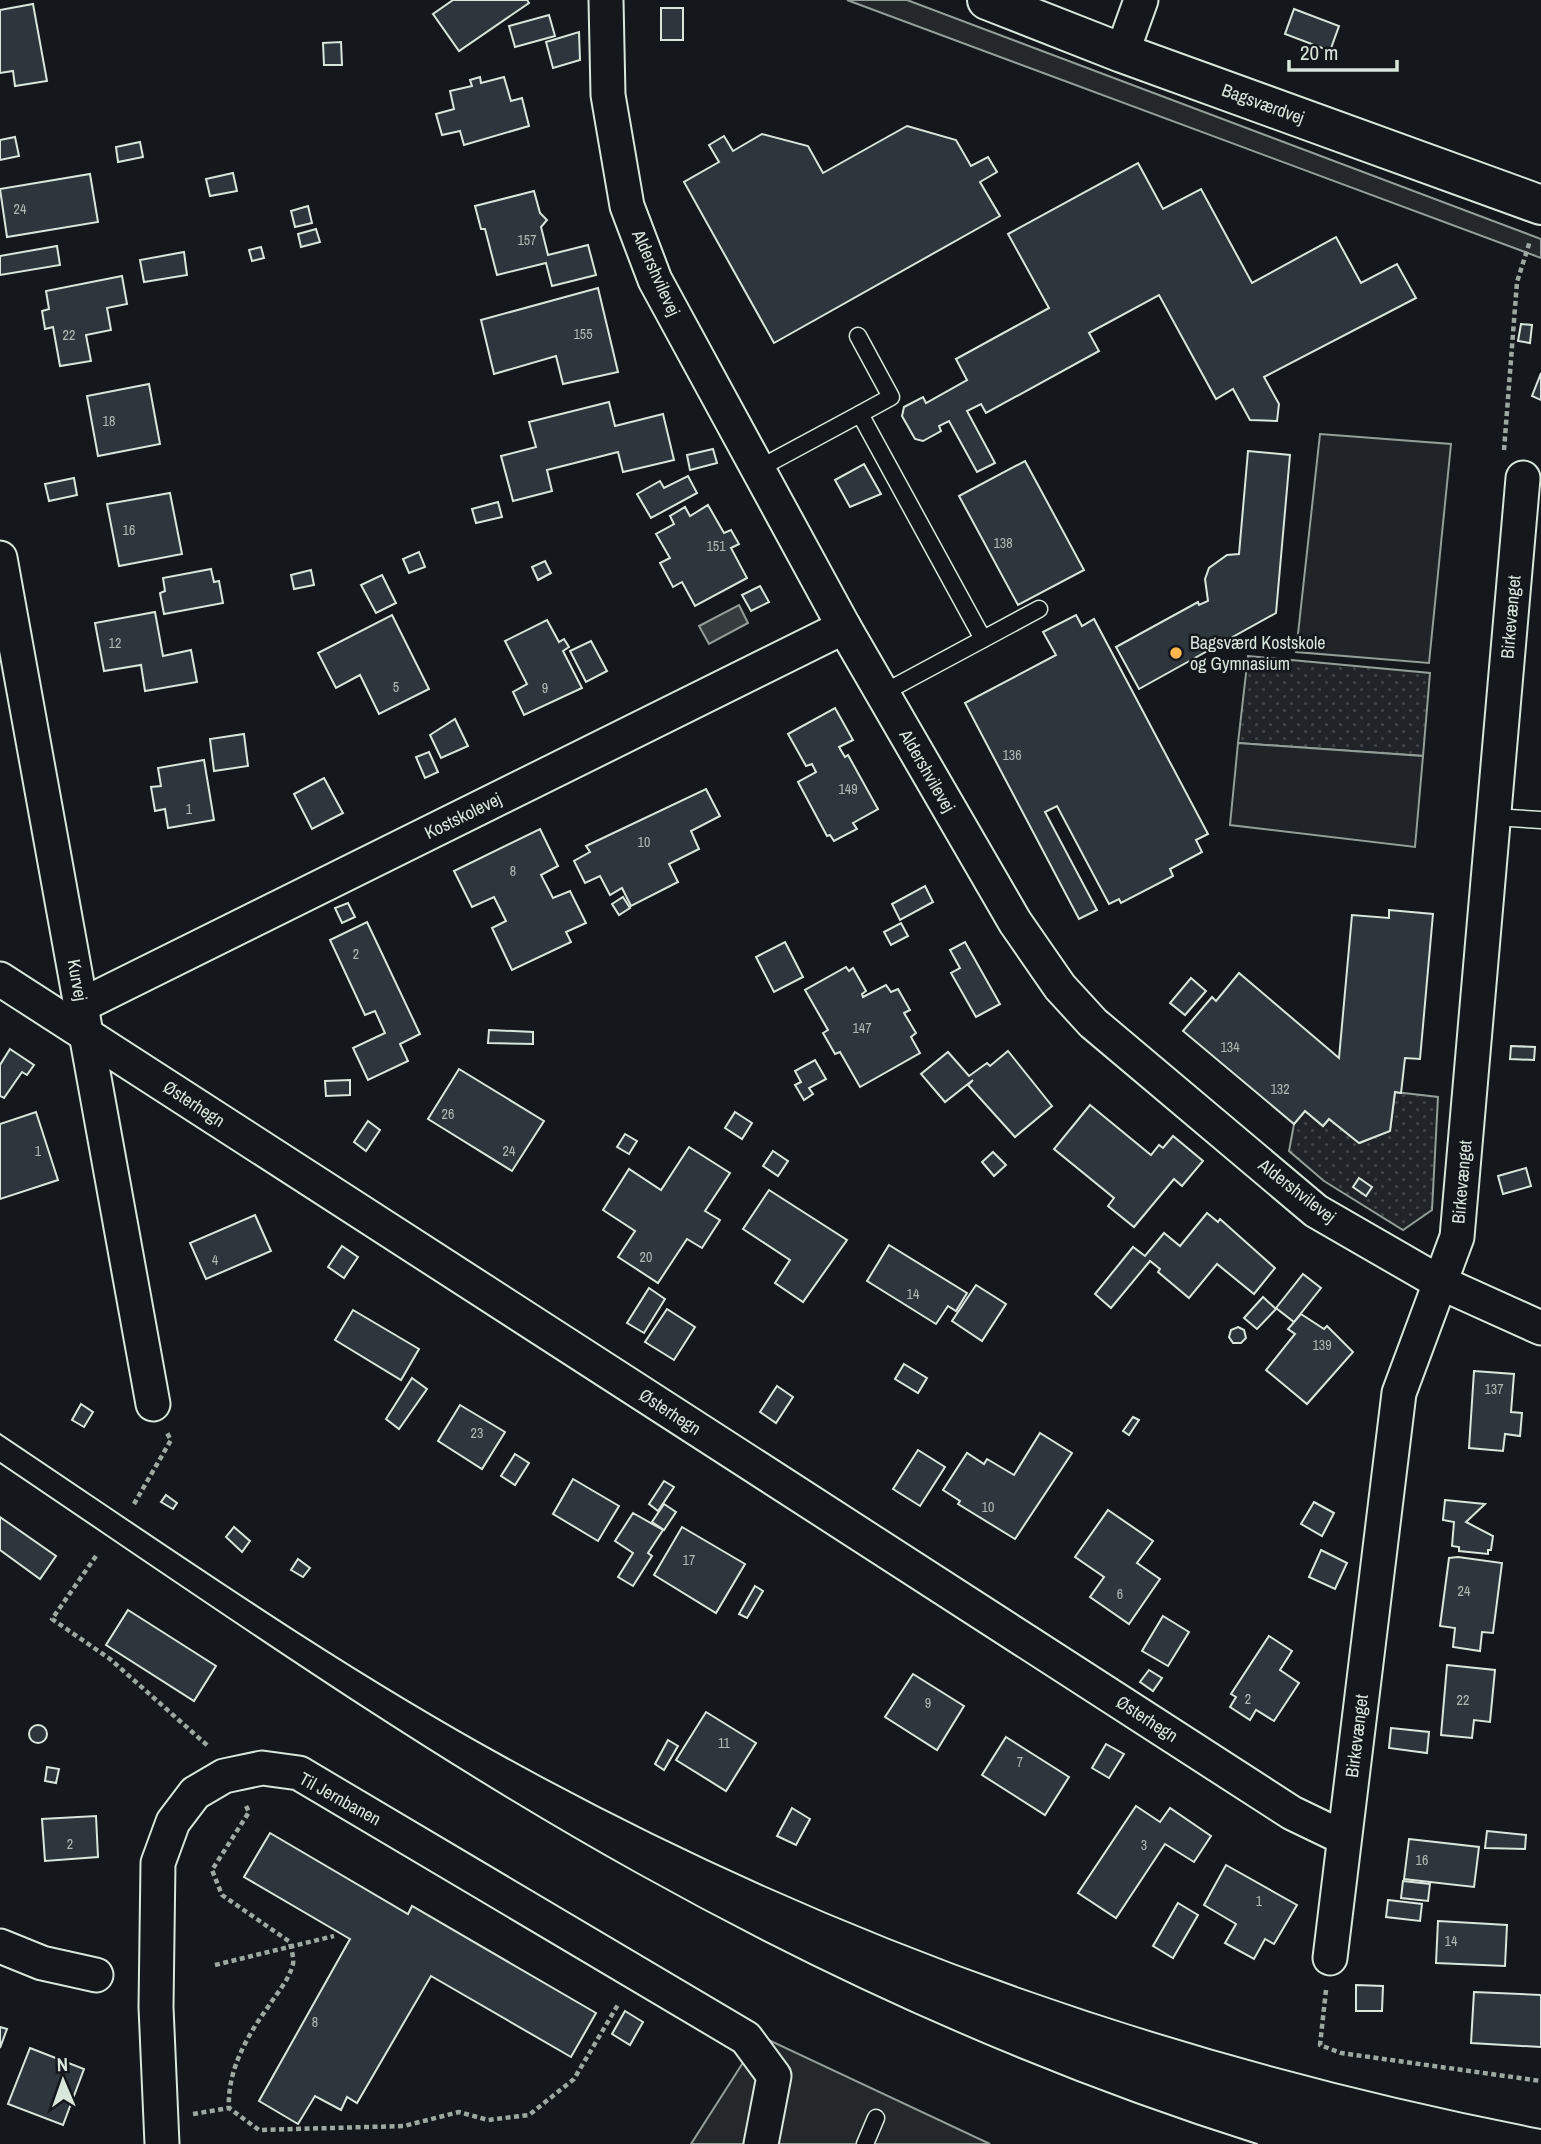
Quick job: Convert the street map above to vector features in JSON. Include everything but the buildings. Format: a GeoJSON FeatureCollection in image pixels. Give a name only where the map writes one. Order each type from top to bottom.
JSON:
{"type":"FeatureCollection","features":[{"type":"Feature","properties":{"kind":"main road","name":"Bagsværdvej"},"geometry":{"type":"LineString","coordinates":[[987,0],[1537,218]]}},
{"type":"Feature","properties":{"kind":"street","name":"Aldershvilevej"},"geometry":{"type":"LineString","coordinates":[[606,0],[608,96],[627,206],[655,280],[844,627],[1015,922],[1060,987],[1093,1023],[1316,1211],[1439,1282],[1541,1328]]}},
{"type":"Feature","properties":{"kind":"street"},"geometry":{"type":"LineString","coordinates":[[1122,53],[1141,0]]}},
{"type":"Feature","properties":{"kind":"street","name":"Birkevænget"},"geometry":{"type":"LineString","coordinates":[[1330,1958],[1399,1393],[1457,1237],[1523,478]]}},
{"type":"Feature","properties":{"kind":"street","name":"Kurvej"},"geometry":{"type":"LineString","coordinates":[[0,558],[153,1404]]}},
{"type":"Feature","properties":{"kind":"street","name":"Kostskolevej"},"geometry":{"type":"LineString","coordinates":[[84,1020],[844,627]]}},
{"type":"Feature","properties":{"kind":"street","name":"Østerhegn"},"geometry":{"type":"LineString","coordinates":[[0,979],[84,1020],[1292,1813],[1344,1838]]}},
{"type":"Feature","properties":{"kind":"street","name":"Til Jernbanen"},"geometry":{"type":"LineString","coordinates":[[162,2144],[156,2007],[158,1863],[173,1822],[195,1793],[223,1776],[262,1768],[299,1773],[746,2038],[774,2076],[761,2144]]}},
{"type":"Feature","properties":{"kind":"street"},"geometry":{"type":"LineString","coordinates":[[0,1946],[42,1963],[96,1976]]}},
{"type":"Feature","properties":{"kind":"lane"},"geometry":{"type":"LineString","coordinates":[[758,469],[891,397],[858,336]]}},
{"type":"Feature","properties":{"kind":"lane"},"geometry":{"type":"LineString","coordinates":[[860,414],[983,639]]}},
{"type":"Feature","properties":{"kind":"lane"},"geometry":{"type":"LineString","coordinates":[[883,693],[1039,609]]}},
{"type":"Feature","properties":{"kind":"lane"},"geometry":{"type":"LineString","coordinates":[[1494,817],[1541,820]]}},
{"type":"Feature","properties":{"kind":"lane"},"geometry":{"type":"LineString","coordinates":[[865,2144],[876,2118]]}},
{"type":"Feature","properties":{"kind":"path"},"geometry":{"type":"LineString","coordinates":[[1523,478],[1503,460],[1517,282],[1537,218]]}},
{"type":"Feature","properties":{"kind":"path"},"geometry":{"type":"LineString","coordinates":[[134,1504],[171,1440],[153,1404]]}},
{"type":"Feature","properties":{"kind":"path"},"geometry":{"type":"LineString","coordinates":[[96,1556],[52,1619],[110,1659],[209,1748],[223,1776],[249,1812],[212,1870],[222,1895],[290,1942],[293,1961],[286,1981],[261,2016],[235,2063],[228,2091],[229,2108],[259,2130],[404,2126],[459,2112],[488,2120],[529,2115],[574,2079],[637,1973]]}},
{"type":"Feature","properties":{"kind":"path"},"geometry":{"type":"LineString","coordinates":[[215,1965],[334,1936]]}},
{"type":"Feature","properties":{"kind":"path"},"geometry":{"type":"LineString","coordinates":[[1330,1958],[1320,2045],[1341,2053],[1541,2081]]}},
{"type":"Feature","properties":{"kind":"shaded area"},"geometry":{"type":"Polygon","coordinates":[[[847,0],[907,0],[1541,239],[1541,258],[847,0]]]}},
{"type":"Feature","properties":{"kind":"shaded area"},"geometry":{"type":"Polygon","coordinates":[[[1320,434],[1451,444],[1429,663],[1296,652],[1320,434]]]}},
{"type":"Feature","properties":{"kind":"shaded area"},"geometry":{"type":"Polygon","coordinates":[[[739,605],[748,623],[709,644],[699,626],[739,605]]]}},
{"type":"Feature","properties":{"kind":"shaded area"},"geometry":{"type":"Polygon","coordinates":[[[1248,656],[1430,673],[1423,756],[1238,743],[1248,656]]]}},
{"type":"Feature","properties":{"kind":"shaded area"},"geometry":{"type":"Polygon","coordinates":[[[1238,743],[1423,756],[1415,847],[1230,825],[1238,743]]]}},
{"type":"Feature","properties":{"kind":"shaded area"},"geometry":{"type":"Polygon","coordinates":[[[1395,1092],[1438,1097],[1432,1210],[1403,1230],[1324,1181],[1289,1151],[1294,1124],[1305,1111],[1323,1126],[1329,1119],[1360,1143],[1390,1130],[1395,1092]]]}},
{"type":"Feature","properties":{"kind":"shaded area"},"geometry":{"type":"Polygon","coordinates":[[[760,2036],[990,2144],[691,2144],[760,2036]]]}},
{"type":"Feature","properties":{"kind":"tram line"},"geometry":{"type":"LineString","coordinates":[[0,1434],[249,1601],[376,1682],[505,1757],[628,1822],[753,1882],[880,1936],[1008,1984],[1139,2028],[1271,2066],[1405,2100],[1541,2129]]}},
{"type":"Feature","properties":{"kind":"tram line"},"geometry":{"type":"LineString","coordinates":[[0,1463],[393,1726],[637,1873],[787,1952],[940,2024],[1097,2088],[1257,2144]]}},
{"type":"Feature","properties":{"kind":"place","name":"Bagsværd Kostskole og Gymnasium"},"geometry":{"type":"Point","coordinates":[1176,653]}}]}
